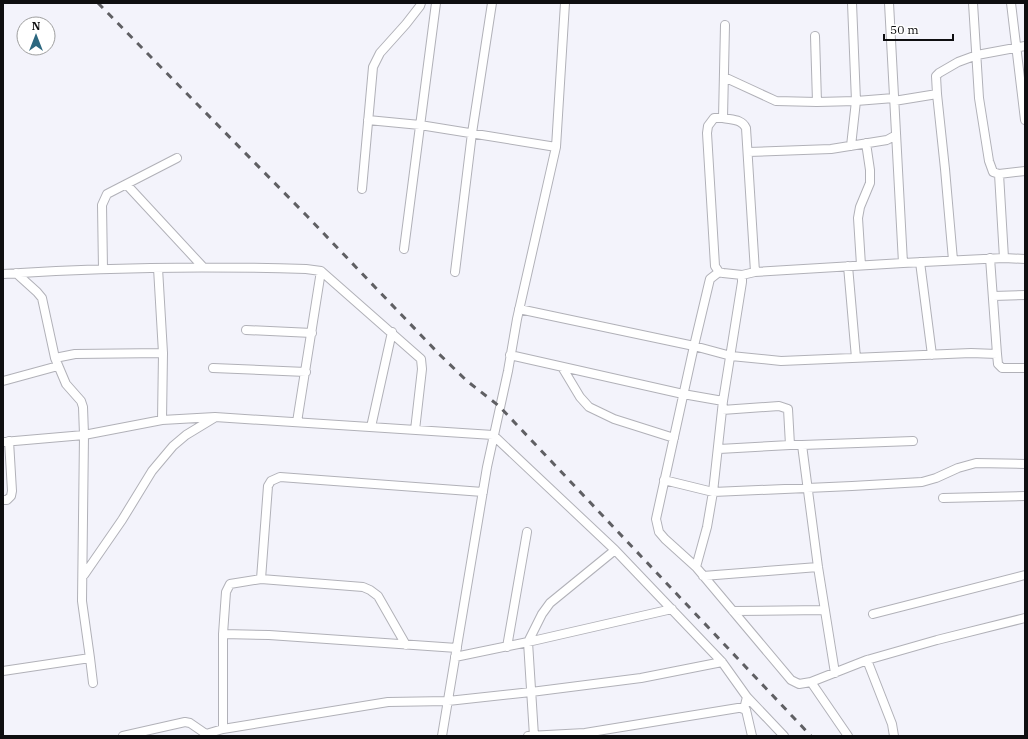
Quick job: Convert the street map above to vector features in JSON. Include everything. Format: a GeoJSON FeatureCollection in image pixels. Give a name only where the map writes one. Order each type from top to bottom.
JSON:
{"type":"FeatureCollection","features":[{"type":"Feature","properties":{"kind":"street"},"geometry":{"type":"LineString","coordinates":[[362,189],[373,67],[380,53],[406,24],[421,3]]}},
{"type":"Feature","properties":{"kind":"street"},"geometry":{"type":"LineString","coordinates":[[404,249],[436,3]]}},
{"type":"Feature","properties":{"kind":"street"},"geometry":{"type":"LineString","coordinates":[[455,272],[472,133],[492,3]]}},
{"type":"Feature","properties":{"kind":"street"},"geometry":{"type":"LineString","coordinates":[[442,736],[493,435],[519,309],[556,147],[565,3]]}},
{"type":"Feature","properties":{"kind":"street"},"geometry":{"type":"LineString","coordinates":[[851,146],[856,101],[852,3]]}},
{"type":"Feature","properties":{"kind":"street"},"geometry":{"type":"LineString","coordinates":[[889,3],[903,263]]}},
{"type":"Feature","properties":{"kind":"street"},"geometry":{"type":"LineString","coordinates":[[973,3],[979,98],[989,161],[993,172],[999,174],[1025,171]]}},
{"type":"Feature","properties":{"kind":"street"},"geometry":{"type":"LineString","coordinates":[[1011,3],[1021,46],[1025,120]]}},
{"type":"Feature","properties":{"kind":"street"},"geometry":{"type":"LineString","coordinates":[[723,118],[724,25]]}},
{"type":"Feature","properties":{"kind":"street"},"geometry":{"type":"LineString","coordinates":[[815,36],[817,102]]}},
{"type":"Feature","properties":{"kind":"street"},"geometry":{"type":"LineString","coordinates":[[953,260],[936,76],[958,62],[977,55],[1021,46]]}},
{"type":"Feature","properties":{"kind":"street"},"geometry":{"type":"LineString","coordinates":[[724,77],[776,101],[817,102],[894,100],[937,94]]}},
{"type":"Feature","properties":{"kind":"street"},"geometry":{"type":"LineString","coordinates":[[718,272],[715,266],[708,133],[708,126],[714,118],[723,118],[744,123],[746,128],[755,272]]}},
{"type":"Feature","properties":{"kind":"street"},"geometry":{"type":"LineString","coordinates":[[368,120],[420,125],[556,147]]}},
{"type":"Feature","properties":{"kind":"street"},"geometry":{"type":"LineString","coordinates":[[748,152],[831,149],[887,140],[896,135]]}},
{"type":"Feature","properties":{"kind":"street"},"geometry":{"type":"LineString","coordinates":[[861,265],[858,218],[860,207],[870,183],[870,170],[866,143]]}},
{"type":"Feature","properties":{"kind":"street"},"geometry":{"type":"LineString","coordinates":[[103,269],[102,206],[103,200],[107,194],[177,158]]}},
{"type":"Feature","properties":{"kind":"street"},"geometry":{"type":"LineString","coordinates":[[999,174],[1004,258]]}},
{"type":"Feature","properties":{"kind":"street"},"geometry":{"type":"LineString","coordinates":[[127,185],[203,267]]}},
{"type":"Feature","properties":{"kind":"street"},"geometry":{"type":"LineString","coordinates":[[718,272],[742,274],[861,265],[990,258],[1025,259]]}},
{"type":"Feature","properties":{"kind":"street"},"geometry":{"type":"LineString","coordinates":[[990,258],[998,364],[1002,368],[1025,368]]}},
{"type":"Feature","properties":{"kind":"street"},"geometry":{"type":"LineString","coordinates":[[920,262],[932,355]]}},
{"type":"Feature","properties":{"kind":"street"},"geometry":{"type":"LineString","coordinates":[[848,266],[856,358]]}},
{"type":"Feature","properties":{"kind":"street"},"geometry":{"type":"LineString","coordinates":[[3,274],[103,269],[203,267],[300,269],[321,271],[421,359],[422,369],[415,430]]}},
{"type":"Feature","properties":{"kind":"street"},"geometry":{"type":"LineString","coordinates":[[158,268],[163,353],[162,420]]}},
{"type":"Feature","properties":{"kind":"street"},"geometry":{"type":"LineString","coordinates":[[298,422],[321,271]]}},
{"type":"Feature","properties":{"kind":"street"},"geometry":{"type":"LineString","coordinates":[[718,272],[710,279],[708,283],[656,519],[659,532],[664,539],[696,568],[791,680],[799,684],[811,682],[867,660],[1025,618]]}},
{"type":"Feature","properties":{"kind":"street"},"geometry":{"type":"LineString","coordinates":[[16,273],[42,298],[57,362],[66,384],[81,401],[83,407],[84,575],[82,601],[93,683]]}},
{"type":"Feature","properties":{"kind":"street"},"geometry":{"type":"LineString","coordinates":[[696,568],[707,527],[713,492],[723,401],[731,356],[742,274]]}},
{"type":"Feature","properties":{"kind":"street"},"geometry":{"type":"LineString","coordinates":[[993,296],[1025,295]]}},
{"type":"Feature","properties":{"kind":"street"},"geometry":{"type":"LineString","coordinates":[[519,309],[694,346],[731,356],[781,361],[971,353],[997,354]]}},
{"type":"Feature","properties":{"kind":"street"},"geometry":{"type":"LineString","coordinates":[[246,330],[312,333]]}},
{"type":"Feature","properties":{"kind":"street"},"geometry":{"type":"LineString","coordinates":[[371,427],[392,332]]}},
{"type":"Feature","properties":{"kind":"street"},"geometry":{"type":"LineString","coordinates":[[3,381],[75,354],[163,353]]}},
{"type":"Feature","properties":{"kind":"street"},"geometry":{"type":"LineString","coordinates":[[510,355],[683,394],[723,401]]}},
{"type":"Feature","properties":{"kind":"street"},"geometry":{"type":"LineString","coordinates":[[562,367],[580,397],[589,407],[614,419],[674,438]]}},
{"type":"Feature","properties":{"kind":"street"},"geometry":{"type":"LineString","coordinates":[[213,368],[306,372]]}},
{"type":"Feature","properties":{"kind":"street"},"geometry":{"type":"LineString","coordinates":[[722,410],[780,406],[785,407],[788,409],[790,445]]}},
{"type":"Feature","properties":{"kind":"street"},"geometry":{"type":"LineString","coordinates":[[84,575],[122,520],[152,471],[173,446],[186,435],[215,417]]}},
{"type":"Feature","properties":{"kind":"street"},"geometry":{"type":"LineString","coordinates":[[3,500],[7,500],[11,496],[12,491],[6,442],[84,435],[162,420],[215,417],[493,435],[615,550],[722,662],[748,698],[784,736]]}},
{"type":"Feature","properties":{"kind":"street"},"geometry":{"type":"LineString","coordinates":[[718,449],[790,445],[913,442]]}},
{"type":"Feature","properties":{"kind":"street"},"geometry":{"type":"LineString","coordinates":[[802,445],[818,567],[835,673]]}},
{"type":"Feature","properties":{"kind":"street"},"geometry":{"type":"LineString","coordinates":[[664,480],[713,492],[808,488],[922,482],[936,478],[958,468],[976,463],[1025,464]]}},
{"type":"Feature","properties":{"kind":"street"},"geometry":{"type":"LineString","coordinates":[[261,579],[268,486],[271,481],[280,477],[483,492]]}},
{"type":"Feature","properties":{"kind":"street"},"geometry":{"type":"LineString","coordinates":[[943,498],[1025,496]]}},
{"type":"Feature","properties":{"kind":"street"},"geometry":{"type":"LineString","coordinates":[[507,646],[527,532]]}},
{"type":"Feature","properties":{"kind":"street"},"geometry":{"type":"LineString","coordinates":[[534,736],[528,642],[542,614],[550,603],[615,550]]}},
{"type":"Feature","properties":{"kind":"street"},"geometry":{"type":"LineString","coordinates":[[703,576],[818,567]]}},
{"type":"Feature","properties":{"kind":"street"},"geometry":{"type":"LineString","coordinates":[[873,614],[1025,575]]}},
{"type":"Feature","properties":{"kind":"street"},"geometry":{"type":"LineString","coordinates":[[223,729],[223,634],[226,592],[230,584],[261,579],[363,587],[378,596],[406,644]]}},
{"type":"Feature","properties":{"kind":"street"},"geometry":{"type":"LineString","coordinates":[[455,657],[672,609]]}},
{"type":"Feature","properties":{"kind":"street"},"geometry":{"type":"LineString","coordinates":[[733,611],[825,610]]}},
{"type":"Feature","properties":{"kind":"street"},"geometry":{"type":"LineString","coordinates":[[223,634],[457,648]]}},
{"type":"Feature","properties":{"kind":"street"},"geometry":{"type":"LineString","coordinates":[[3,671],[90,658]]}},
{"type":"Feature","properties":{"kind":"street"},"geometry":{"type":"LineString","coordinates":[[867,660],[892,724],[894,736]]}},
{"type":"Feature","properties":{"kind":"street"},"geometry":{"type":"LineString","coordinates":[[123,736],[185,722],[190,723],[206,735],[223,729],[388,702],[448,701],[531,692],[641,678],[722,662]]}},
{"type":"Feature","properties":{"kind":"street"},"geometry":{"type":"LineString","coordinates":[[811,682],[848,736]]}},
{"type":"Feature","properties":{"kind":"street"},"geometry":{"type":"LineString","coordinates":[[744,709],[748,698]]}},
{"type":"Feature","properties":{"kind":"street"},"geometry":{"type":"LineString","coordinates":[[528,736],[585,734],[738,708],[746,710],[752,736]]}},
{"type":"Feature","properties":{"kind":"railway"},"geometry":{"type":"LineString","coordinates":[[98,3],[307,216],[439,354],[467,381],[499,406],[811,736]]}}]}
